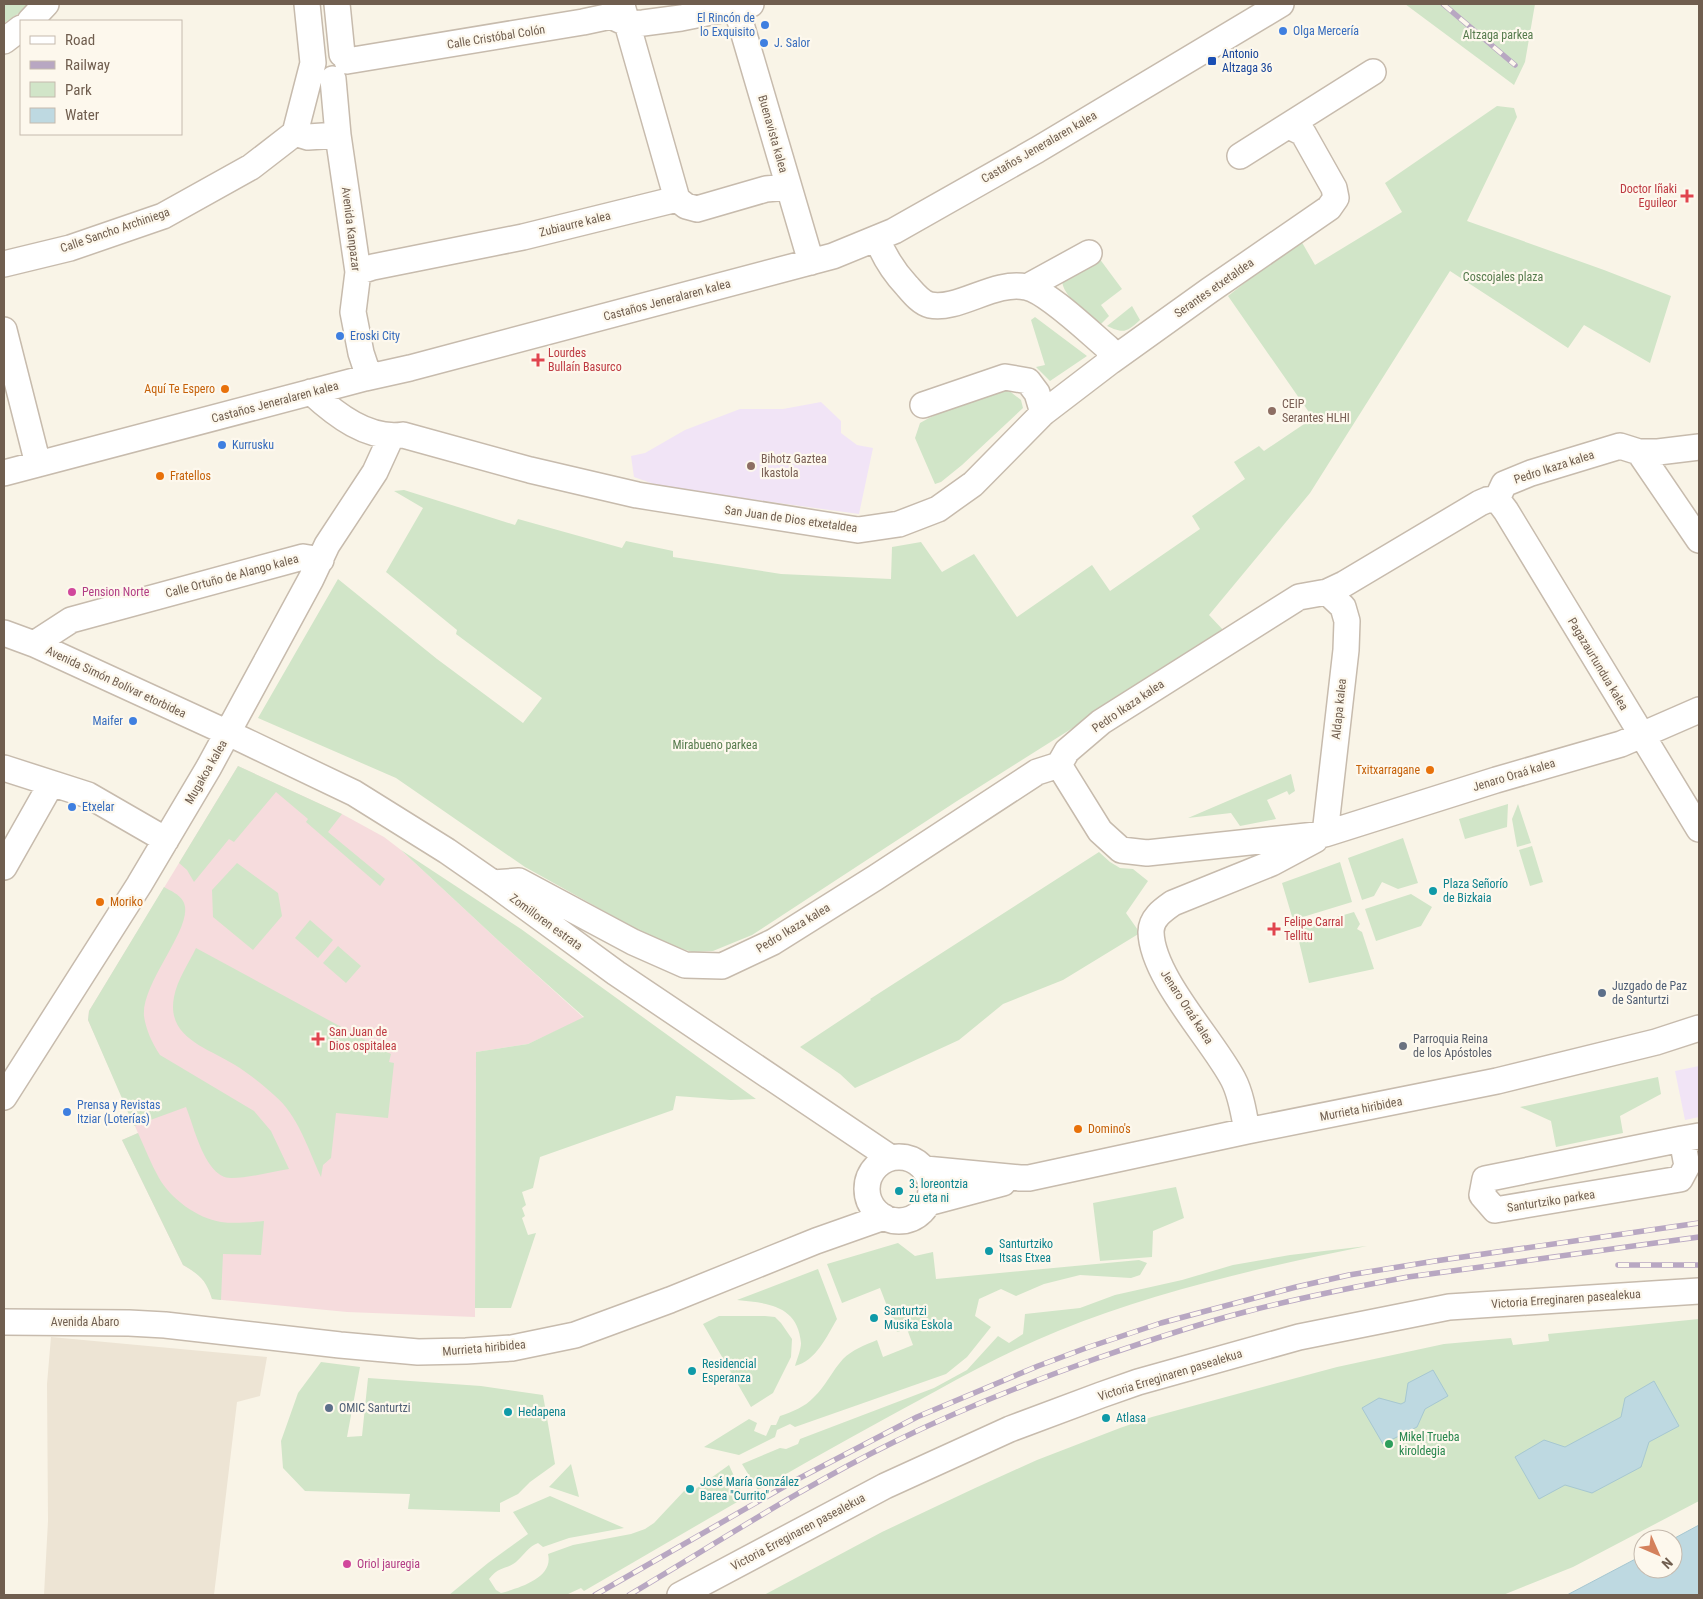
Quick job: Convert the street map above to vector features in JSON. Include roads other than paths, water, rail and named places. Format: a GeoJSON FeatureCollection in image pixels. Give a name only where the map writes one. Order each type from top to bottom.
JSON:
{"type":"FeatureCollection","features":[{"type":"Feature","properties":{"kind":"street"},"geometry":{"type":"LineString","coordinates":[[31,20],[46,4]]}},
{"type":"Feature","properties":{"kind":"street"},"geometry":{"type":"LineString","coordinates":[[307,4],[313,63],[329,64]]}},
{"type":"Feature","properties":{"kind":"street"},"geometry":{"type":"LineString","coordinates":[[337,4],[329,64],[295,133],[308,137],[338,135]]}},
{"type":"Feature","properties":{"kind":"street","name":"Castaños Jeneralaren kalea"},"geometry":{"type":"LineString","coordinates":[[4,473],[833,256],[894,231],[1037,150],[1281,4]]}},
{"type":"Feature","properties":{"kind":"street"},"geometry":{"type":"LineString","coordinates":[[733,6],[631,17],[677,199],[686,206],[697,209],[766,189],[788,187]]}},
{"type":"Feature","properties":{"kind":"street","name":"Buenavista kalea"},"geometry":{"type":"LineString","coordinates":[[733,6],[788,187],[795,202],[811,262]]}},
{"type":"Feature","properties":{"kind":"street","name":"Calle Cristóbal Colón"},"geometry":{"type":"LineString","coordinates":[[329,64],[611,16],[631,17]]}},
{"type":"Feature","properties":{"kind":"street"},"geometry":{"type":"LineString","coordinates":[[4,41],[20,29]]}},
{"type":"Feature","properties":{"kind":"street","name":"Avenida Kanpazar"},"geometry":{"type":"LineString","coordinates":[[329,64],[358,272],[353,312],[361,354],[369,377]]}},
{"type":"Feature","properties":{"kind":"street"},"geometry":{"type":"LineString","coordinates":[[1240,156],[1373,72]]}},
{"type":"Feature","properties":{"kind":"street","name":"Serantes etxetaldea"},"geometry":{"type":"LineString","coordinates":[[1043,413],[1111,360],[1330,208],[1336,198],[1334,188],[1303,133],[1289,126]]}},
{"type":"Feature","properties":{"kind":"street","name":"Calle Sancho Archiniega"},"geometry":{"type":"LineString","coordinates":[[4,264],[70,248],[163,216],[251,167],[295,133]]}},
{"type":"Feature","properties":{"kind":"street","name":"Zubiaurre kalea"},"geometry":{"type":"LineString","coordinates":[[358,272],[373,267],[523,237],[677,199]]}},
{"type":"Feature","properties":{"kind":"street"},"geometry":{"type":"LineString","coordinates":[[877,238],[882,254],[894,273],[916,296],[929,305],[945,305],[1007,286],[1027,287],[1044,294],[1108,348],[1111,360]]}},
{"type":"Feature","properties":{"kind":"street"},"geometry":{"type":"LineString","coordinates":[[1027,287],[1089,253]]}},
{"type":"Feature","properties":{"kind":"street"},"geometry":{"type":"LineString","coordinates":[[4,330],[34,441],[38,464]]}},
{"type":"Feature","properties":{"kind":"street"},"geometry":{"type":"LineString","coordinates":[[923,405],[1005,377],[1028,381],[1037,393],[1043,413]]}},
{"type":"Feature","properties":{"kind":"street","name":"San Juan de Dios etxetaldea"},"geometry":{"type":"LineString","coordinates":[[311,392],[328,408],[360,428],[391,436],[403,435],[530,470],[637,495],[858,530],[899,524],[938,509],[973,484],[1043,413]]}},
{"type":"Feature","properties":{"kind":"street","name":"Mugakoa kalea"},"geometry":{"type":"LineString","coordinates":[[4,1097],[166,840],[209,767],[321,560],[327,545],[375,472],[391,436]]}},
{"type":"Feature","properties":{"kind":"street","name":"Pedro Ikaza kalea"},"geometry":{"type":"LineString","coordinates":[[493,883],[519,881],[633,942],[685,966],[722,966],[773,942],[1037,772],[1059,765],[1067,751],[1100,722],[1299,597],[1327,592],[1344,584],[1480,503],[1497,498],[1504,484],[1531,473],[1620,446],[1639,452],[1658,452],[1699,447]]}},
{"type":"Feature","properties":{"kind":"street"},"geometry":{"type":"LineString","coordinates":[[1639,452],[1699,540]]}},
{"type":"Feature","properties":{"kind":"street","name":"Pagazaurtundua kalea"},"geometry":{"type":"LineString","coordinates":[[1497,498],[1699,829]]}},
{"type":"Feature","properties":{"kind":"street","name":"Calle Ortuño de Alango kalea"},"geometry":{"type":"LineString","coordinates":[[34,644],[71,620],[303,557],[321,560]]}},
{"type":"Feature","properties":{"kind":"street","name":"Aldapa kalea"},"geometry":{"type":"LineString","coordinates":[[1326,834],[1346,650],[1347,621],[1343,607],[1327,592]]}},
{"type":"Feature","properties":{"kind":"street","name":"Avenida Simón Bolívar etorbidea"},"geometry":{"type":"LineString","coordinates":[[4,633],[34,644],[227,734]]}},
{"type":"Feature","properties":{"kind":"street","name":"Jenaro Oraá kalea"},"geometry":{"type":"LineString","coordinates":[[1247,1131],[1234,1081],[1165,976],[1154,950],[1151,931],[1154,921],[1160,912],[1173,903],[1272,863],[1326,834],[1496,780],[1621,744],[1699,710]]}},
{"type":"Feature","properties":{"kind":"street","name":"Zomilloren estrata"},"geometry":{"type":"LineString","coordinates":[[227,734],[354,793],[447,851],[616,972],[891,1158]]}},
{"type":"Feature","properties":{"kind":"street","name":"Jenaro Oraá kalea"},"geometry":{"type":"LineString","coordinates":[[1059,765],[1100,831],[1121,850],[1147,852],[1326,834]]}},
{"type":"Feature","properties":{"kind":"street"},"geometry":{"type":"LineString","coordinates":[[4,768],[88,795],[166,840]]}},
{"type":"Feature","properties":{"kind":"street"},"geometry":{"type":"LineString","coordinates":[[4,867],[51,784]]}},
{"type":"Feature","properties":{"kind":"street","name":"Murrieta hiribidea"},"geometry":{"type":"LineString","coordinates":[[925,1169],[1030,1178],[1247,1131],[1497,1081],[1656,1042],[1699,1028]]}},
{"type":"Feature","properties":{"kind":"street"},"geometry":{"type":"LineString","coordinates":[[852,1131],[868,1185],[870,1202],[877,1212],[884,1217],[894,1220],[914,1217],[928,1203],[931,1186],[925,1169],[918,1163],[901,1157],[891,1158],[882,1162],[868,1185]]}},
{"type":"Feature","properties":{"kind":"street","name":"Santurtziko parkea"},"geometry":{"type":"LineString","coordinates":[[1691,1137],[1687,1166],[1680,1179],[1495,1210],[1482,1195],[1485,1179],[1691,1137]]}},
{"type":"Feature","properties":{"kind":"street","name":"Murrieta hiribidea"},"geometry":{"type":"LineString","coordinates":[[928,1203],[1020,1178]]}},
{"type":"Feature","properties":{"kind":"street","name":"Murrieta hiribidea"},"geometry":{"type":"LineString","coordinates":[[816,1240],[851,1211],[868,1185]]}},
{"type":"Feature","properties":{"kind":"street","name":"Murrieta hiribidea"},"geometry":{"type":"LineString","coordinates":[[165,1325],[418,1352],[512,1348],[575,1335],[670,1300],[816,1240],[884,1217]]}},
{"type":"Feature","properties":{"kind":"street","name":"Victoria Erreginaren pasealekua"},"geometry":{"type":"LineString","coordinates":[[680,1595],[885,1486],[919,1470],[1010,1429],[1138,1382],[1299,1337],[1449,1307],[1699,1291]]}},
{"type":"Feature","properties":{"kind":"street","name":"Avenida Abaro"},"geometry":{"type":"LineString","coordinates":[[5,1321],[165,1325]]}},
{"type":"Feature","properties":{"kind":"water"},"geometry":{"type":"Polygon","coordinates":[[[1433,1370],[1448,1396],[1425,1409],[1417,1427],[1383,1444],[1362,1408],[1379,1398],[1401,1404],[1405,1402],[1408,1383],[1433,1370]]]}},
{"type":"Feature","properties":{"kind":"water"},"geometry":{"type":"Polygon","coordinates":[[[1654,1381],[1679,1426],[1649,1442],[1641,1467],[1592,1493],[1565,1485],[1539,1499],[1515,1457],[1544,1440],[1565,1447],[1621,1417],[1625,1398],[1654,1381]]]}},
{"type":"Feature","properties":{"kind":"water"},"geometry":{"type":"Polygon","coordinates":[[[1699,1525],[1699,1595],[1567,1595],[1633,1560],[1633,1579],[1683,1579],[1683,1534],[1699,1525]]]}},
{"type":"Feature","properties":{"kind":"railway"},"geometry":{"type":"LineString","coordinates":[[1443,4],[1515,65]]}},
{"type":"Feature","properties":{"kind":"railway"},"geometry":{"type":"LineString","coordinates":[[595,1595],[794,1481],[917,1417],[1086,1348],[1161,1323],[1349,1275],[1699,1223]]}},
{"type":"Feature","properties":{"kind":"railway"},"geometry":{"type":"LineString","coordinates":[[629,1595],[793,1496],[894,1442],[1019,1387],[1151,1340],[1207,1322],[1265,1307],[1408,1277],[1699,1237]]}},
{"type":"Feature","properties":{"kind":"railway"},"geometry":{"type":"LineString","coordinates":[[1618,1265],[1699,1265]]}},
{"type":"Feature","properties":{"kind":"place","name":"El Rincón de lo Exquisito"},"geometry":{"type":"Point","coordinates":[765,25]}},
{"type":"Feature","properties":{"kind":"place","name":"Olga Mercería"},"geometry":{"type":"Point","coordinates":[1283,31]}},
{"type":"Feature","properties":{"kind":"place","name":"J. Salor"},"geometry":{"type":"Point","coordinates":[764,43]}},
{"type":"Feature","properties":{"kind":"place","name":"Antonio Altzaga 36"},"geometry":{"type":"Point","coordinates":[1212,61]}},
{"type":"Feature","properties":{"kind":"place","name":"Doctor Iñaki Eguileor"},"geometry":{"type":"Point","coordinates":[1687,196]}},
{"type":"Feature","properties":{"kind":"place","name":"Eroski City"},"geometry":{"type":"Point","coordinates":[340,336]}},
{"type":"Feature","properties":{"kind":"place","name":"Lourdes Bullaín Basurco"},"geometry":{"type":"Point","coordinates":[538,360]}},
{"type":"Feature","properties":{"kind":"place","name":"Aquí Te Espero"},"geometry":{"type":"Point","coordinates":[225,389]}},
{"type":"Feature","properties":{"kind":"place","name":"CEIP Serantes HLHI"},"geometry":{"type":"Point","coordinates":[1272,411]}},
{"type":"Feature","properties":{"kind":"place","name":"Kurrusku"},"geometry":{"type":"Point","coordinates":[222,445]}},
{"type":"Feature","properties":{"kind":"place","name":"Bihotz Gaztea Ikastola"},"geometry":{"type":"Point","coordinates":[751,466]}},
{"type":"Feature","properties":{"kind":"place","name":"Fratellos"},"geometry":{"type":"Point","coordinates":[160,476]}},
{"type":"Feature","properties":{"kind":"place","name":"Pension Norte"},"geometry":{"type":"Point","coordinates":[72,592]}},
{"type":"Feature","properties":{"kind":"place","name":"Maifer"},"geometry":{"type":"Point","coordinates":[133,721]}},
{"type":"Feature","properties":{"kind":"place","name":"Txitxarragane"},"geometry":{"type":"Point","coordinates":[1430,770]}},
{"type":"Feature","properties":{"kind":"place","name":"Etxelar"},"geometry":{"type":"Point","coordinates":[72,807]}},
{"type":"Feature","properties":{"kind":"place","name":"Plaza Señorío de Bizkaia"},"geometry":{"type":"Point","coordinates":[1433,891]}},
{"type":"Feature","properties":{"kind":"place","name":"Moriko"},"geometry":{"type":"Point","coordinates":[100,902]}},
{"type":"Feature","properties":{"kind":"place","name":"Felipe Carral Tellitu"},"geometry":{"type":"Point","coordinates":[1274,929]}},
{"type":"Feature","properties":{"kind":"place","name":"Juzgado de Paz de Santurtzi"},"geometry":{"type":"Point","coordinates":[1602,993]}},
{"type":"Feature","properties":{"kind":"place","name":"San Juan de Dios ospitalea"},"geometry":{"type":"Point","coordinates":[318,1039]}},
{"type":"Feature","properties":{"kind":"place","name":"Parroquia Reina de los Apóstoles"},"geometry":{"type":"Point","coordinates":[1403,1046]}},
{"type":"Feature","properties":{"kind":"place","name":"Prensa y Revistas Itziar (Loterías)"},"geometry":{"type":"Point","coordinates":[67,1112]}},
{"type":"Feature","properties":{"kind":"place","name":"Domino's"},"geometry":{"type":"Point","coordinates":[1078,1129]}},
{"type":"Feature","properties":{"kind":"place","name":"3. loreontzia zu eta ni"},"geometry":{"type":"Point","coordinates":[899,1191]}},
{"type":"Feature","properties":{"kind":"place","name":"Santurtziko Itsas Etxea"},"geometry":{"type":"Point","coordinates":[989,1251]}},
{"type":"Feature","properties":{"kind":"place","name":"Santurtzi Musika Eskola"},"geometry":{"type":"Point","coordinates":[874,1318]}},
{"type":"Feature","properties":{"kind":"place","name":"Residencial Esperanza"},"geometry":{"type":"Point","coordinates":[692,1371]}},
{"type":"Feature","properties":{"kind":"place","name":"OMIC Santurtzi"},"geometry":{"type":"Point","coordinates":[329,1408]}},
{"type":"Feature","properties":{"kind":"place","name":"Hedapena"},"geometry":{"type":"Point","coordinates":[508,1412]}},
{"type":"Feature","properties":{"kind":"place","name":"Atlasa"},"geometry":{"type":"Point","coordinates":[1106,1418]}},
{"type":"Feature","properties":{"kind":"place","name":"Mikel Trueba kiroldegia"},"geometry":{"type":"Point","coordinates":[1389,1444]}},
{"type":"Feature","properties":{"kind":"place","name":"José María González Barea \"Currito\""},"geometry":{"type":"Point","coordinates":[690,1489]}},
{"type":"Feature","properties":{"kind":"place","name":"Oriol jauregia"},"geometry":{"type":"Point","coordinates":[347,1564]}},
{"type":"Feature","properties":{"kind":"park label","name":"Altzaga parkea"},"geometry":{"type":"Point","coordinates":[1498,35]}},
{"type":"Feature","properties":{"kind":"park label","name":"Coscojales plaza"},"geometry":{"type":"Point","coordinates":[1503,277]}},
{"type":"Feature","properties":{"kind":"park label","name":"Mirabueno parkea"},"geometry":{"type":"Point","coordinates":[715,745]}}]}
